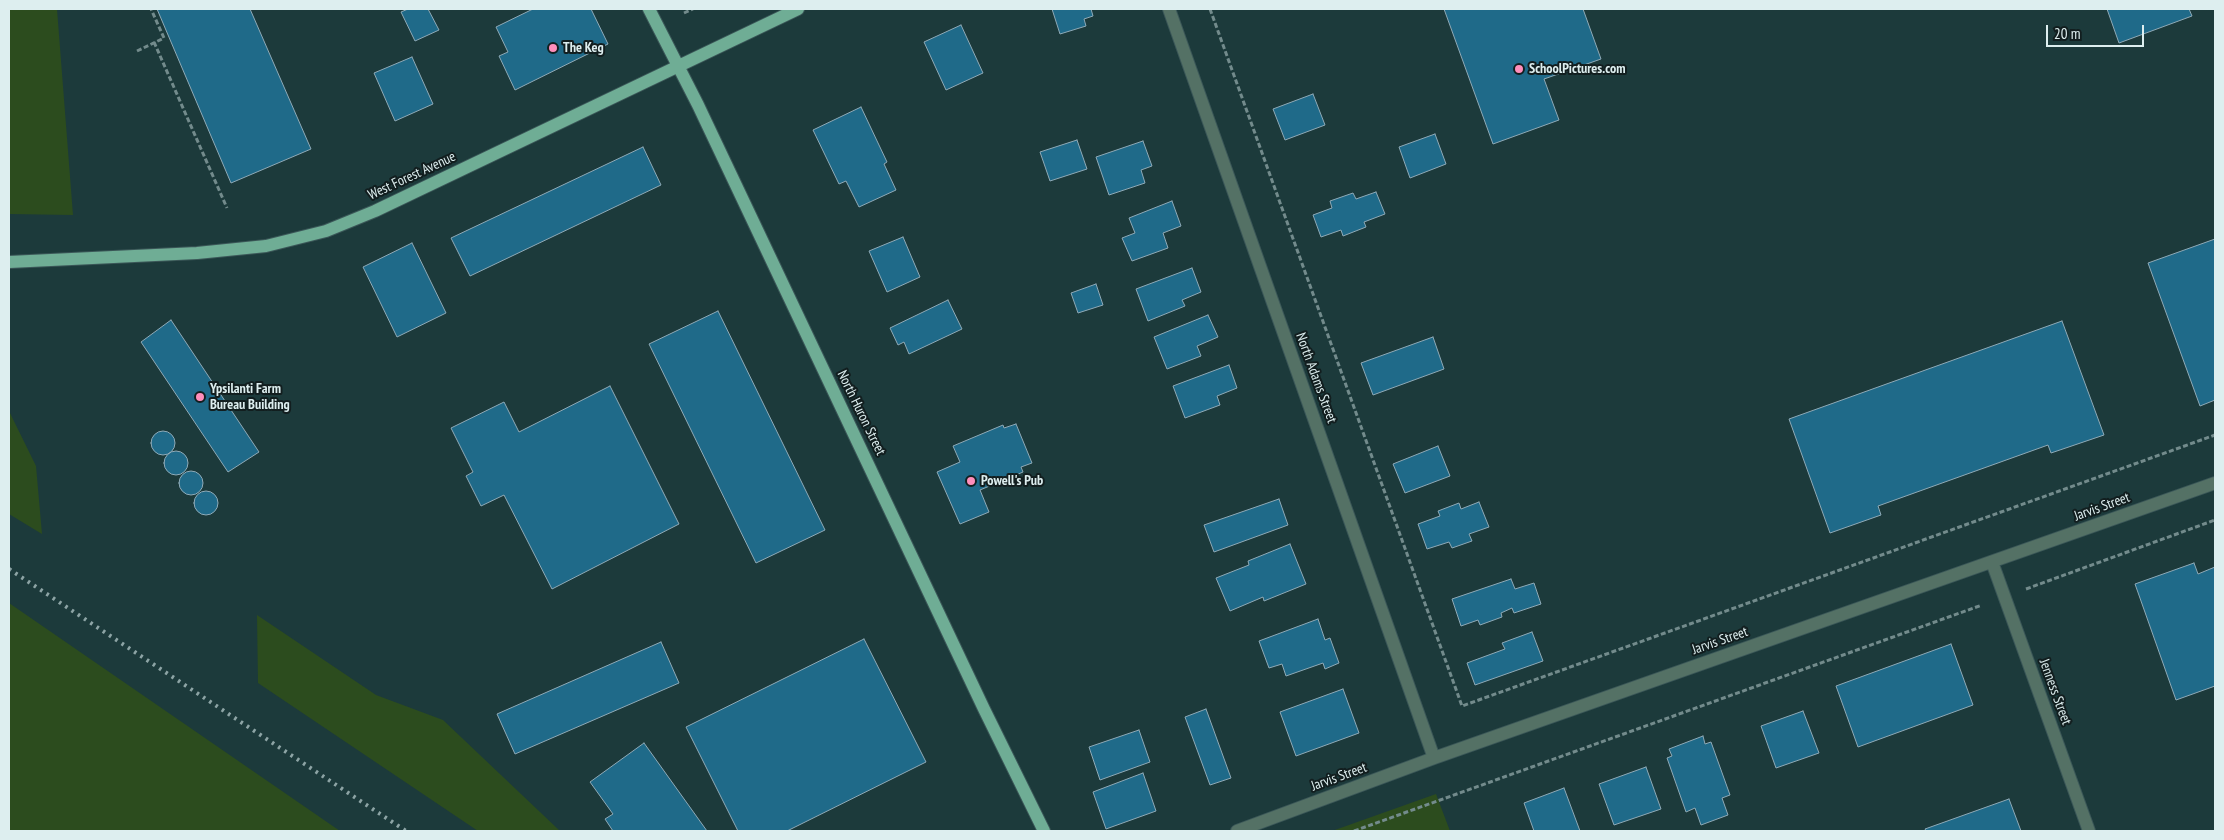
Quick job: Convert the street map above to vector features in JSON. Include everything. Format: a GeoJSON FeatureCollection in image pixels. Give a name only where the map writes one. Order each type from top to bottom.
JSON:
{"type":"FeatureCollection","features":[{"type":"Feature","properties":{"kind":"main road","name":"North Huron Street"},"geometry":{"type":"LineString","coordinates":[[648,9],[678,66],[1044,831]]}},
{"type":"Feature","properties":{"kind":"main road","name":"West Forest Avenue"},"geometry":{"type":"LineString","coordinates":[[9,262],[197,253],[266,246],[326,231],[375,210],[798,9]]}},
{"type":"Feature","properties":{"kind":"street","name":"North Adams Street"},"geometry":{"type":"LineString","coordinates":[[1169,9],[1434,758]]}},
{"type":"Feature","properties":{"kind":"street","name":"Jarvis Street"},"geometry":{"type":"LineString","coordinates":[[1236,831],[1434,758],[2215,483]]}},
{"type":"Feature","properties":{"kind":"street","name":"Jenness Street"},"geometry":{"type":"LineString","coordinates":[[1992,562],[2089,831]]}},
{"type":"Feature","properties":{"kind":"path"},"geometry":{"type":"LineString","coordinates":[[138,51],[164,38],[150,9]]}},
{"type":"Feature","properties":{"kind":"path"},"geometry":{"type":"LineString","coordinates":[[684,13],[693,9]]}},
{"type":"Feature","properties":{"kind":"path"},"geometry":{"type":"LineString","coordinates":[[1210,9],[1462,706],[2215,435]]}},
{"type":"Feature","properties":{"kind":"path"},"geometry":{"type":"LineString","coordinates":[[154,42],[227,208]]}},
{"type":"Feature","properties":{"kind":"path"},"geometry":{"type":"LineString","coordinates":[[1354,831],[2215,520]]}},
{"type":"Feature","properties":{"kind":"green space"},"geometry":{"type":"Polygon","coordinates":[[[9,9],[57,9],[73,215],[9,214],[9,9]]]}},
{"type":"Feature","properties":{"kind":"green space"},"geometry":{"type":"Polygon","coordinates":[[[9,411],[36,466],[42,534],[9,514],[9,411]]]}},
{"type":"Feature","properties":{"kind":"green space"},"geometry":{"type":"Polygon","coordinates":[[[9,603],[340,831],[9,831],[9,603]]]}},
{"type":"Feature","properties":{"kind":"green space"},"geometry":{"type":"Polygon","coordinates":[[[257,615],[376,695],[443,720],[560,831],[478,831],[258,683],[257,615]]]}},
{"type":"Feature","properties":{"kind":"green space"},"geometry":{"type":"Polygon","coordinates":[[[1436,794],[1450,831],[1332,831],[1377,815],[1436,794]]]}},
{"type":"Feature","properties":{"kind":"building"},"geometry":{"type":"Polygon","coordinates":[[[157,9],[250,9],[311,149],[231,183],[157,9]]]}},
{"type":"Feature","properties":{"kind":"building"},"geometry":{"type":"Polygon","coordinates":[[[408,9],[428,9],[439,30],[415,41],[401,12],[408,9]]]}},
{"type":"Feature","properties":{"kind":"building","name":"The Keg"},"geometry":{"type":"Polygon","coordinates":[[[533,9],[591,9],[608,44],[515,90],[499,56],[508,52],[496,27],[533,9]]]}},
{"type":"Feature","properties":{"kind":"building"},"geometry":{"type":"Polygon","coordinates":[[[1052,9],[1091,9],[1093,16],[1084,19],[1086,26],[1060,34],[1052,9]]]}},
{"type":"Feature","properties":{"kind":"building","name":"SchoolPictures.com"},"geometry":{"type":"Polygon","coordinates":[[[1444,9],[1583,9],[1601,59],[1544,79],[1559,120],[1493,144],[1444,9]]]}},
{"type":"Feature","properties":{"kind":"building"},"geometry":{"type":"Polygon","coordinates":[[[2107,9],[2189,9],[2192,16],[2119,43],[2107,9]]]}},
{"type":"Feature","properties":{"kind":"building"},"geometry":{"type":"Polygon","coordinates":[[[961,25],[983,73],[946,90],[924,42],[961,25]]]}},
{"type":"Feature","properties":{"kind":"building"},"geometry":{"type":"Polygon","coordinates":[[[412,57],[433,104],[395,121],[374,73],[412,57]]]}},
{"type":"Feature","properties":{"kind":"building"},"geometry":{"type":"Polygon","coordinates":[[[1313,94],[1325,125],[1285,140],[1273,109],[1313,94]]]}},
{"type":"Feature","properties":{"kind":"building"},"geometry":{"type":"Polygon","coordinates":[[[861,107],[887,162],[884,164],[896,190],[859,207],[846,181],[839,184],[813,130],[861,107]]]}},
{"type":"Feature","properties":{"kind":"building"},"geometry":{"type":"Polygon","coordinates":[[[1435,134],[1446,164],[1410,178],[1399,147],[1435,134]]]}},
{"type":"Feature","properties":{"kind":"building"},"geometry":{"type":"Polygon","coordinates":[[[1077,140],[1087,169],[1050,181],[1040,152],[1077,140]]]}},
{"type":"Feature","properties":{"kind":"building"},"geometry":{"type":"Polygon","coordinates":[[[1143,141],[1152,166],[1141,170],[1145,183],[1109,195],[1096,157],[1143,141]]]}},
{"type":"Feature","properties":{"kind":"building"},"geometry":{"type":"Polygon","coordinates":[[[643,147],[661,185],[470,276],[451,238],[643,147]]]}},
{"type":"Feature","properties":{"kind":"building"},"geometry":{"type":"Polygon","coordinates":[[[1376,192],[1385,214],[1364,222],[1366,227],[1343,236],[1341,230],[1321,237],[1313,215],[1332,208],[1330,201],[1353,193],[1356,199],[1376,192]]]}},
{"type":"Feature","properties":{"kind":"building"},"geometry":{"type":"Polygon","coordinates":[[[1172,201],[1181,226],[1163,233],[1168,248],[1132,261],[1122,238],[1135,233],[1129,218],[1172,201]]]}},
{"type":"Feature","properties":{"kind":"building"},"geometry":{"type":"Polygon","coordinates":[[[903,237],[920,277],[887,292],[869,251],[903,237]]]}},
{"type":"Feature","properties":{"kind":"building"},"geometry":{"type":"Polygon","coordinates":[[[2215,239],[2215,400],[2200,406],[2148,263],[2215,239]]]}},
{"type":"Feature","properties":{"kind":"building"},"geometry":{"type":"Polygon","coordinates":[[[412,243],[446,313],[397,337],[363,267],[412,243]]]}},
{"type":"Feature","properties":{"kind":"building"},"geometry":{"type":"Polygon","coordinates":[[[1192,268],[1201,292],[1182,300],[1185,306],[1148,321],[1136,289],[1192,268]]]}},
{"type":"Feature","properties":{"kind":"building"},"geometry":{"type":"Polygon","coordinates":[[[1096,284],[1103,305],[1078,313],[1071,293],[1096,284]]]}},
{"type":"Feature","properties":{"kind":"building"},"geometry":{"type":"Polygon","coordinates":[[[948,300],[962,329],[909,354],[904,342],[898,345],[890,328],[948,300]]]}},
{"type":"Feature","properties":{"kind":"building"},"geometry":{"type":"Polygon","coordinates":[[[718,311],[825,530],[756,563],[649,344],[718,311]]]}},
{"type":"Feature","properties":{"kind":"building"},"geometry":{"type":"Polygon","coordinates":[[[1208,315],[1218,337],[1197,346],[1201,356],[1167,369],[1154,337],[1208,315]]]}},
{"type":"Feature","properties":{"kind":"building","name":"Ypsilanti Farm Bureau Building"},"geometry":{"type":"Polygon","coordinates":[[[171,320],[259,452],[228,472],[141,342],[171,320]]]}},
{"type":"Feature","properties":{"kind":"building"},"geometry":{"type":"Polygon","coordinates":[[[2062,321],[2104,435],[2051,453],[2048,445],[1878,506],[1881,515],[1830,533],[1789,419],[2062,321]]]}},
{"type":"Feature","properties":{"kind":"building"},"geometry":{"type":"Polygon","coordinates":[[[1433,337],[1444,369],[1373,395],[1361,363],[1433,337]]]}},
{"type":"Feature","properties":{"kind":"building"},"geometry":{"type":"Polygon","coordinates":[[[1229,365],[1237,388],[1217,396],[1220,405],[1185,418],[1173,386],[1229,365]]]}},
{"type":"Feature","properties":{"kind":"building"},"geometry":{"type":"Polygon","coordinates":[[[610,386],[679,524],[552,589],[504,495],[481,506],[466,476],[473,472],[451,428],[504,402],[519,432],[610,386]]]}},
{"type":"Feature","properties":{"kind":"building","name":"Powell's Pub"},"geometry":{"type":"Polygon","coordinates":[[[1016,424],[1032,463],[1021,467],[1023,472],[980,490],[989,512],[960,524],[937,472],[960,462],[953,446],[1003,425],[1004,428],[1016,424]]]}},
{"type":"Feature","properties":{"kind":"building"},"geometry":{"type":"Polygon","coordinates":[[[163,431],[171,435],[175,443],[171,451],[163,455],[155,451],[151,443],[155,435],[163,431]]]}},
{"type":"Feature","properties":{"kind":"building"},"geometry":{"type":"Polygon","coordinates":[[[1438,446],[1450,476],[1405,493],[1393,464],[1438,446]]]}},
{"type":"Feature","properties":{"kind":"building"},"geometry":{"type":"Polygon","coordinates":[[[176,451],[184,455],[188,463],[184,471],[176,475],[168,471],[164,463],[168,455],[176,451]]]}},
{"type":"Feature","properties":{"kind":"building"},"geometry":{"type":"Polygon","coordinates":[[[191,471],[199,475],[203,483],[199,491],[191,495],[183,491],[179,483],[183,475],[191,471]]]}},
{"type":"Feature","properties":{"kind":"building"},"geometry":{"type":"Polygon","coordinates":[[[206,491],[214,495],[218,503],[214,511],[206,515],[198,511],[194,503],[198,495],[206,491]]]}},
{"type":"Feature","properties":{"kind":"building"},"geometry":{"type":"Polygon","coordinates":[[[1279,499],[1288,525],[1214,552],[1204,525],[1279,499]]]}},
{"type":"Feature","properties":{"kind":"building"},"geometry":{"type":"Polygon","coordinates":[[[1479,502],[1489,527],[1469,534],[1472,541],[1452,548],[1449,542],[1427,549],[1418,524],[1440,516],[1438,511],[1459,503],[1461,509],[1479,502]]]}},
{"type":"Feature","properties":{"kind":"building"},"geometry":{"type":"Polygon","coordinates":[[[1290,544],[1306,584],[1264,601],[1263,597],[1230,611],[1216,578],[1249,565],[1248,561],[1290,544]]]}},
{"type":"Feature","properties":{"kind":"building"},"geometry":{"type":"Polygon","coordinates":[[[2194,563],[2198,574],[2215,567],[2215,686],[2176,700],[2135,584],[2194,563]]]}},
{"type":"Feature","properties":{"kind":"building"},"geometry":{"type":"Polygon","coordinates":[[[1511,579],[1515,589],[1534,583],[1541,604],[1514,613],[1512,608],[1501,613],[1502,617],[1480,625],[1478,620],[1461,626],[1452,599],[1511,579]]]}},
{"type":"Feature","properties":{"kind":"building"},"geometry":{"type":"Polygon","coordinates":[[[1318,619],[1325,640],[1330,638],[1339,663],[1325,669],[1323,663],[1286,676],[1282,664],[1269,668],[1259,641],[1318,619]]]}},
{"type":"Feature","properties":{"kind":"building"},"geometry":{"type":"Polygon","coordinates":[[[1532,632],[1543,661],[1475,685],[1467,663],[1505,649],[1502,643],[1532,632]]]}},
{"type":"Feature","properties":{"kind":"building"},"geometry":{"type":"Polygon","coordinates":[[[864,639],[926,762],[787,831],[738,831],[686,727],[864,639]]]}},
{"type":"Feature","properties":{"kind":"building"},"geometry":{"type":"Polygon","coordinates":[[[661,642],[679,683],[515,754],[497,714],[661,642]]]}},
{"type":"Feature","properties":{"kind":"building"},"geometry":{"type":"Polygon","coordinates":[[[1951,644],[1973,705],[1858,747],[1836,686],[1951,644]]]}},
{"type":"Feature","properties":{"kind":"building"},"geometry":{"type":"Polygon","coordinates":[[[1343,689],[1359,733],[1296,756],[1280,712],[1343,689]]]}},
{"type":"Feature","properties":{"kind":"building"},"geometry":{"type":"Polygon","coordinates":[[[1206,709],[1231,778],[1210,785],[1185,717],[1206,709]]]}},
{"type":"Feature","properties":{"kind":"building"},"geometry":{"type":"Polygon","coordinates":[[[1803,711],[1819,753],[1776,768],[1761,726],[1803,711]]]}},
{"type":"Feature","properties":{"kind":"building"},"geometry":{"type":"Polygon","coordinates":[[[1139,730],[1150,762],[1100,780],[1089,747],[1139,730]]]}},
{"type":"Feature","properties":{"kind":"building"},"geometry":{"type":"Polygon","coordinates":[[[1703,736],[1705,744],[1711,742],[1730,795],[1722,798],[1728,815],[1701,825],[1695,808],[1686,812],[1667,758],[1672,756],[1669,749],[1703,736]]]}},
{"type":"Feature","properties":{"kind":"building"},"geometry":{"type":"Polygon","coordinates":[[[644,743],[707,831],[613,831],[605,819],[613,814],[590,782],[644,743]]]}},
{"type":"Feature","properties":{"kind":"building"},"geometry":{"type":"Polygon","coordinates":[[[1646,767],[1661,809],[1614,825],[1599,784],[1646,767]]]}},
{"type":"Feature","properties":{"kind":"building"},"geometry":{"type":"Polygon","coordinates":[[[1143,773],[1156,811],[1106,829],[1093,792],[1143,773]]]}},
{"type":"Feature","properties":{"kind":"building"},"geometry":{"type":"Polygon","coordinates":[[[1564,788],[1580,831],[1534,831],[1524,803],[1564,788]]]}},
{"type":"Feature","properties":{"kind":"building"},"geometry":{"type":"Polygon","coordinates":[[[2009,799],[2021,831],[1926,831],[1925,829],[2009,799]]]}},
{"type":"Feature","properties":{"kind":"railway"},"geometry":{"type":"LineString","coordinates":[[9,569],[406,831]]}},
{"type":"Feature","properties":{"kind":"place","name":"The Keg"},"geometry":{"type":"Point","coordinates":[553,48]}},
{"type":"Feature","properties":{"kind":"place","name":"SchoolPictures.com"},"geometry":{"type":"Point","coordinates":[1519,69]}},
{"type":"Feature","properties":{"kind":"place","name":"Ypsilanti Farm Bureau Building"},"geometry":{"type":"Point","coordinates":[200,397]}},
{"type":"Feature","properties":{"kind":"place","name":"Powell's Pub"},"geometry":{"type":"Point","coordinates":[971,481]}}]}
